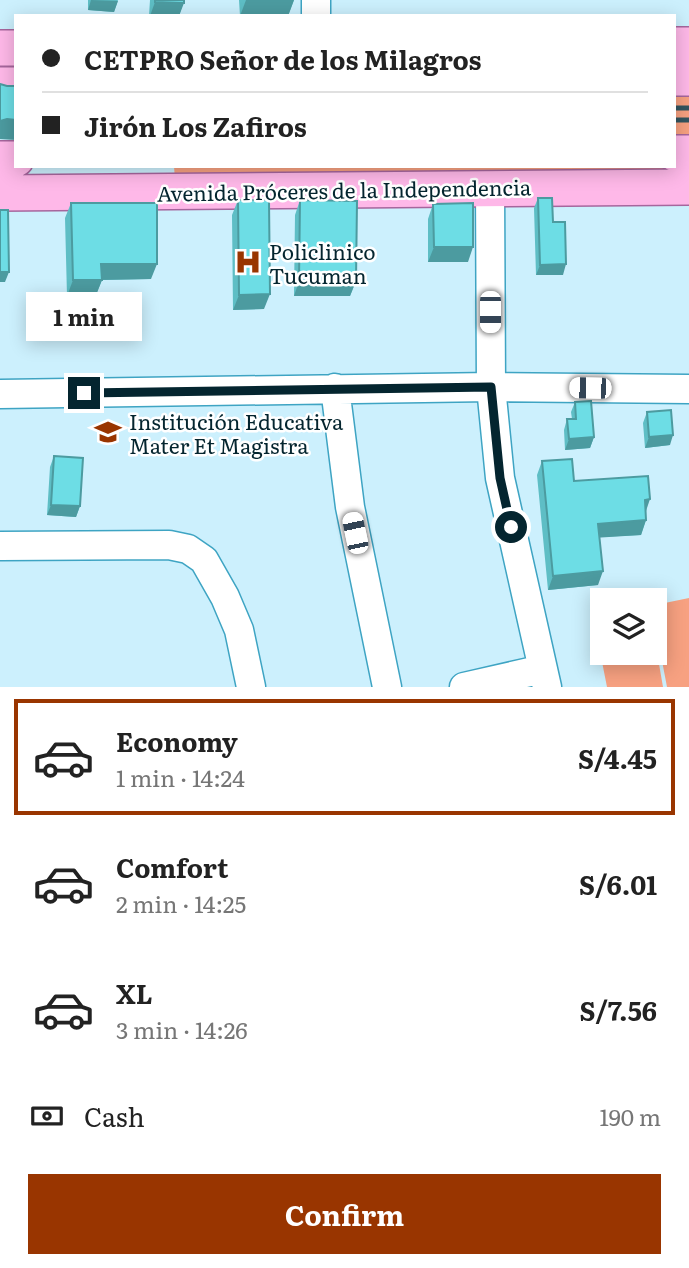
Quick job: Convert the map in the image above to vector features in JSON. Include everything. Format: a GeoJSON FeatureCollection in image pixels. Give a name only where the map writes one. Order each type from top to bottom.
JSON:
{"type":"FeatureCollection","features":[{"type":"Feature","properties":{"kind":"main road","name":"Avenida Próceres de la Independencia"},"geometry":{"type":"LineString","coordinates":[[0,193],[689,187]]}},
{"type":"Feature","properties":{"kind":"street"},"geometry":{"type":"LineString","coordinates":[[464,687],[545,678],[500,478],[491,387],[490,187]]}},
{"type":"Feature","properties":{"kind":"street"},"geometry":{"type":"LineString","coordinates":[[335,388],[350,508],[387,687]]}},
{"type":"Feature","properties":{"kind":"street"},"geometry":{"type":"LineString","coordinates":[[0,394],[335,388],[689,389]]}},
{"type":"Feature","properties":{"kind":"street"},"geometry":{"type":"LineString","coordinates":[[0,546],[169,545],[188,549],[204,560],[225,597],[239,630],[251,687]]}},
{"type":"Feature","properties":{"kind":"shaded area"},"geometry":{"type":"Polygon","coordinates":[[[676,90],[689,90],[689,142],[676,143],[676,90]]]}},
{"type":"Feature","properties":{"kind":"shaded area"},"geometry":{"type":"Polygon","coordinates":[[[174,168],[676,168],[689,178],[175,180],[174,168]]]}},
{"type":"Feature","properties":{"kind":"shaded area"},"geometry":{"type":"Polygon","coordinates":[[[689,598],[689,687],[667,687],[663,665],[667,665],[667,603],[689,598]]]}},
{"type":"Feature","properties":{"kind":"shaded area"},"geometry":{"type":"Polygon","coordinates":[[[603,665],[659,665],[663,687],[607,687],[603,665]]]}},
{"type":"Feature","properties":{"kind":"building"},"geometry":{"type":"Polygon","coordinates":[[[184,0],[184,3],[155,2],[184,0]]]}},
{"type":"Feature","properties":{"kind":"building"},"geometry":{"type":"Polygon","coordinates":[[[0,84],[14,86],[14,120],[0,121],[0,84]]]}},
{"type":"Feature","properties":{"kind":"building"},"geometry":{"type":"Polygon","coordinates":[[[538,198],[552,198],[553,222],[565,222],[566,264],[540,265],[538,198]]]}},
{"type":"Feature","properties":{"kind":"building","name":"Policlinico Tucuman"},"geometry":{"type":"Polygon","coordinates":[[[238,200],[269,200],[270,294],[239,295],[238,200]]]}},
{"type":"Feature","properties":{"kind":"building"},"geometry":{"type":"Polygon","coordinates":[[[300,200],[357,201],[356,281],[299,281],[300,200]]]}},
{"type":"Feature","properties":{"kind":"building"},"geometry":{"type":"Polygon","coordinates":[[[71,203],[157,203],[157,264],[101,264],[102,280],[73,280],[71,203]]]}},
{"type":"Feature","properties":{"kind":"building"},"geometry":{"type":"Polygon","coordinates":[[[473,203],[473,247],[434,247],[433,204],[473,203]]]}},
{"type":"Feature","properties":{"kind":"building"},"geometry":{"type":"Polygon","coordinates":[[[0,210],[8,210],[9,272],[0,272],[0,210]]]}},
{"type":"Feature","properties":{"kind":"building"},"geometry":{"type":"Polygon","coordinates":[[[591,401],[594,437],[569,439],[567,419],[576,419],[575,402],[591,401]]]}},
{"type":"Feature","properties":{"kind":"building"},"geometry":{"type":"Polygon","coordinates":[[[671,410],[673,435],[649,437],[647,412],[671,410]]]}},
{"type":"Feature","properties":{"kind":"building"},"geometry":{"type":"Polygon","coordinates":[[[54,456],[83,458],[80,506],[51,505],[54,456]]]}},
{"type":"Feature","properties":{"kind":"building"},"geometry":{"type":"Polygon","coordinates":[[[572,459],[574,481],[648,476],[650,499],[645,500],[646,520],[598,524],[603,571],[553,576],[542,461],[572,459]]]}},
{"type":"Feature","properties":{"kind":"railway"},"geometry":{"type":"LineString","coordinates":[[676,108],[689,108]]}},
{"type":"Feature","properties":{"kind":"railway"},"geometry":{"type":"LineString","coordinates":[[676,120],[689,120]]}},
{"type":"Feature","properties":{"kind":"place","name":"Policlinico Tucuman"},"geometry":{"type":"Point","coordinates":[248,262]}},
{"type":"Feature","properties":{"kind":"place","name":"Institución Educativa Mater Et Magistra"},"geometry":{"type":"Point","coordinates":[108,432]}},
{"type":"Feature","properties":{"kind":"route"},"geometry":{"type":"LineString","coordinates":[[84,393],[491,387],[500,478],[511,527]]}}]}
